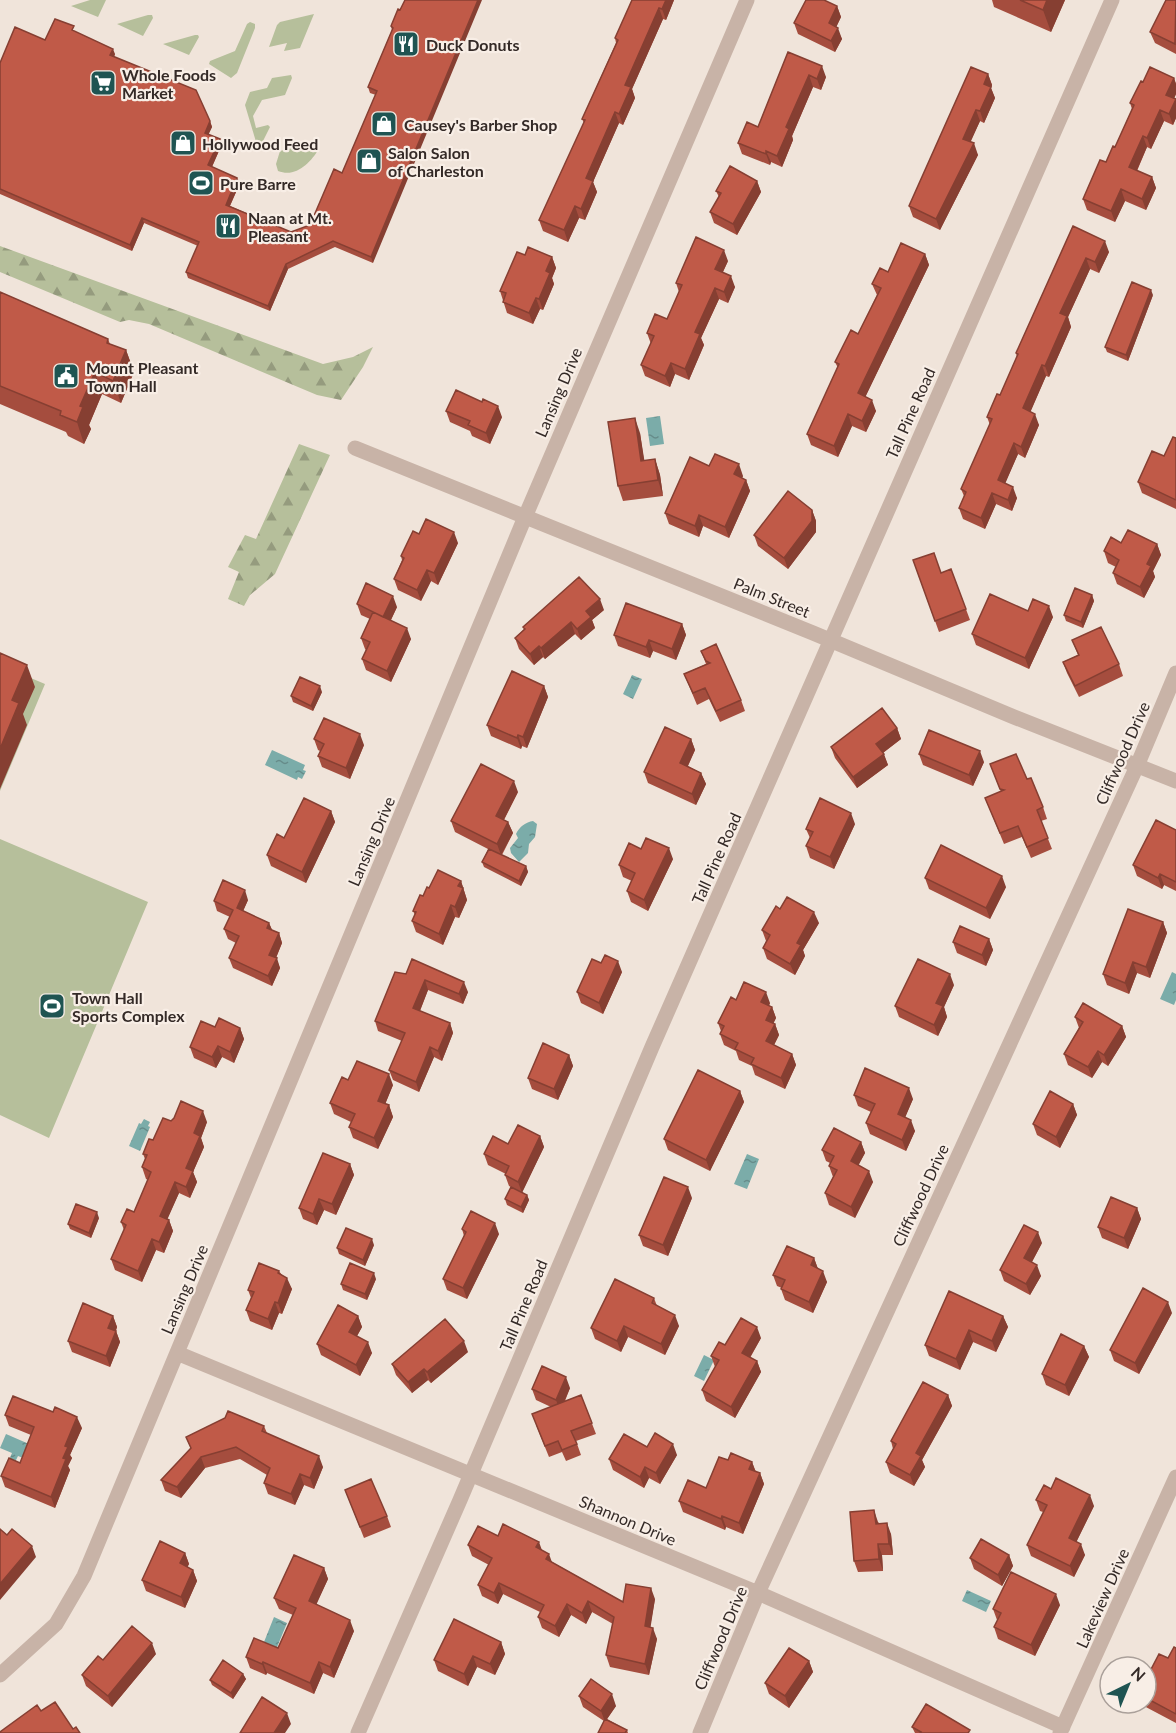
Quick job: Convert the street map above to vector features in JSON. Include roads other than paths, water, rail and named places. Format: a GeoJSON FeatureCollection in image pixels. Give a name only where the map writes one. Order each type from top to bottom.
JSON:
{"type":"FeatureCollection","features":[{"type":"Feature","properties":{"kind":"street","name":"Lansing Drive"},"geometry":{"type":"LineString","coordinates":[[0,1675],[56,1624],[84,1576],[525,517],[747,0]]}},
{"type":"Feature","properties":{"kind":"street","name":"Tall Pine Road"},"geometry":{"type":"LineString","coordinates":[[358,1733],[471,1474],[652,1047],[1112,0]]}},
{"type":"Feature","properties":{"kind":"street","name":"Palm Street"},"geometry":{"type":"LineString","coordinates":[[355,448],[1176,782]]}},
{"type":"Feature","properties":{"kind":"street","name":"Cliffwood Drive"},"geometry":{"type":"LineString","coordinates":[[700,1733],[758,1593],[1137,766],[1176,673]]}},
{"type":"Feature","properties":{"kind":"street","name":"Shannon Drive"},"geometry":{"type":"LineString","coordinates":[[177,1353],[758,1593],[1061,1730]]}},
{"type":"Feature","properties":{"kind":"street","name":"Lakeview Drive"},"geometry":{"type":"LineString","coordinates":[[1061,1730],[1176,1477]]}},
{"type":"Feature","properties":{"kind":"water"},"geometry":{"type":"Polygon","coordinates":[[[660,416],[664,444],[650,446],[646,418],[660,416]]]}},
{"type":"Feature","properties":{"kind":"water"},"geometry":{"type":"Polygon","coordinates":[[[632,675],[642,679],[633,699],[623,694],[632,675]]]}},
{"type":"Feature","properties":{"kind":"water"},"geometry":{"type":"Polygon","coordinates":[[[272,750],[305,765],[303,770],[306,771],[302,779],[298,777],[297,780],[265,765],[272,750]]]}},
{"type":"Feature","properties":{"kind":"water"},"geometry":{"type":"Polygon","coordinates":[[[533,821],[537,824],[535,837],[529,844],[528,853],[519,862],[511,853],[510,848],[518,838],[516,834],[519,829],[533,821]]]}},
{"type":"Feature","properties":{"kind":"water"},"geometry":{"type":"Polygon","coordinates":[[[1172,972],[1176,974],[1174,1005],[1160,999],[1172,972]]]}},
{"type":"Feature","properties":{"kind":"water"},"geometry":{"type":"Polygon","coordinates":[[[144,1119],[150,1122],[148,1126],[150,1127],[140,1151],[129,1146],[139,1123],[141,1124],[144,1119]]]}},
{"type":"Feature","properties":{"kind":"water"},"geometry":{"type":"Polygon","coordinates":[[[747,1154],[759,1159],[747,1189],[734,1184],[747,1154]]]}},
{"type":"Feature","properties":{"kind":"water"},"geometry":{"type":"Polygon","coordinates":[[[704,1355],[714,1360],[704,1381],[694,1376],[704,1355]]]}},
{"type":"Feature","properties":{"kind":"water"},"geometry":{"type":"Polygon","coordinates":[[[6,1434],[29,1444],[23,1458],[18,1456],[15,1462],[9,1460],[12,1453],[0,1448],[6,1434]]]}},
{"type":"Feature","properties":{"kind":"water"},"geometry":{"type":"Polygon","coordinates":[[[967,1590],[991,1601],[986,1612],[962,1601],[967,1590]]]}},
{"type":"Feature","properties":{"kind":"water"},"geometry":{"type":"Polygon","coordinates":[[[274,1617],[287,1623],[275,1652],[262,1647],[274,1617]]]}},
{"type":"Feature","properties":{"kind":"place","name":"Duck Donuts"},"geometry":{"type":"Point","coordinates":[406,44]}},
{"type":"Feature","properties":{"kind":"place","name":"Whole Foods Market"},"geometry":{"type":"Point","coordinates":[103,83]}},
{"type":"Feature","properties":{"kind":"place","name":"Causey's Barber Shop"},"geometry":{"type":"Point","coordinates":[384,124]}},
{"type":"Feature","properties":{"kind":"place","name":"Hollywood Feed"},"geometry":{"type":"Point","coordinates":[183,143]}},
{"type":"Feature","properties":{"kind":"place","name":"Salon Salon of Charleston"},"geometry":{"type":"Point","coordinates":[369,161]}},
{"type":"Feature","properties":{"kind":"place","name":"Pure Barre"},"geometry":{"type":"Point","coordinates":[201,183]}},
{"type":"Feature","properties":{"kind":"place","name":"Naan at Mt. Pleasant"},"geometry":{"type":"Point","coordinates":[228,226]}},
{"type":"Feature","properties":{"kind":"place","name":"Mount Pleasant Town Hall"},"geometry":{"type":"Point","coordinates":[66,376]}},
{"type":"Feature","properties":{"kind":"place","name":"Town Hall Sports Complex"},"geometry":{"type":"Point","coordinates":[52,1006]}}]}
